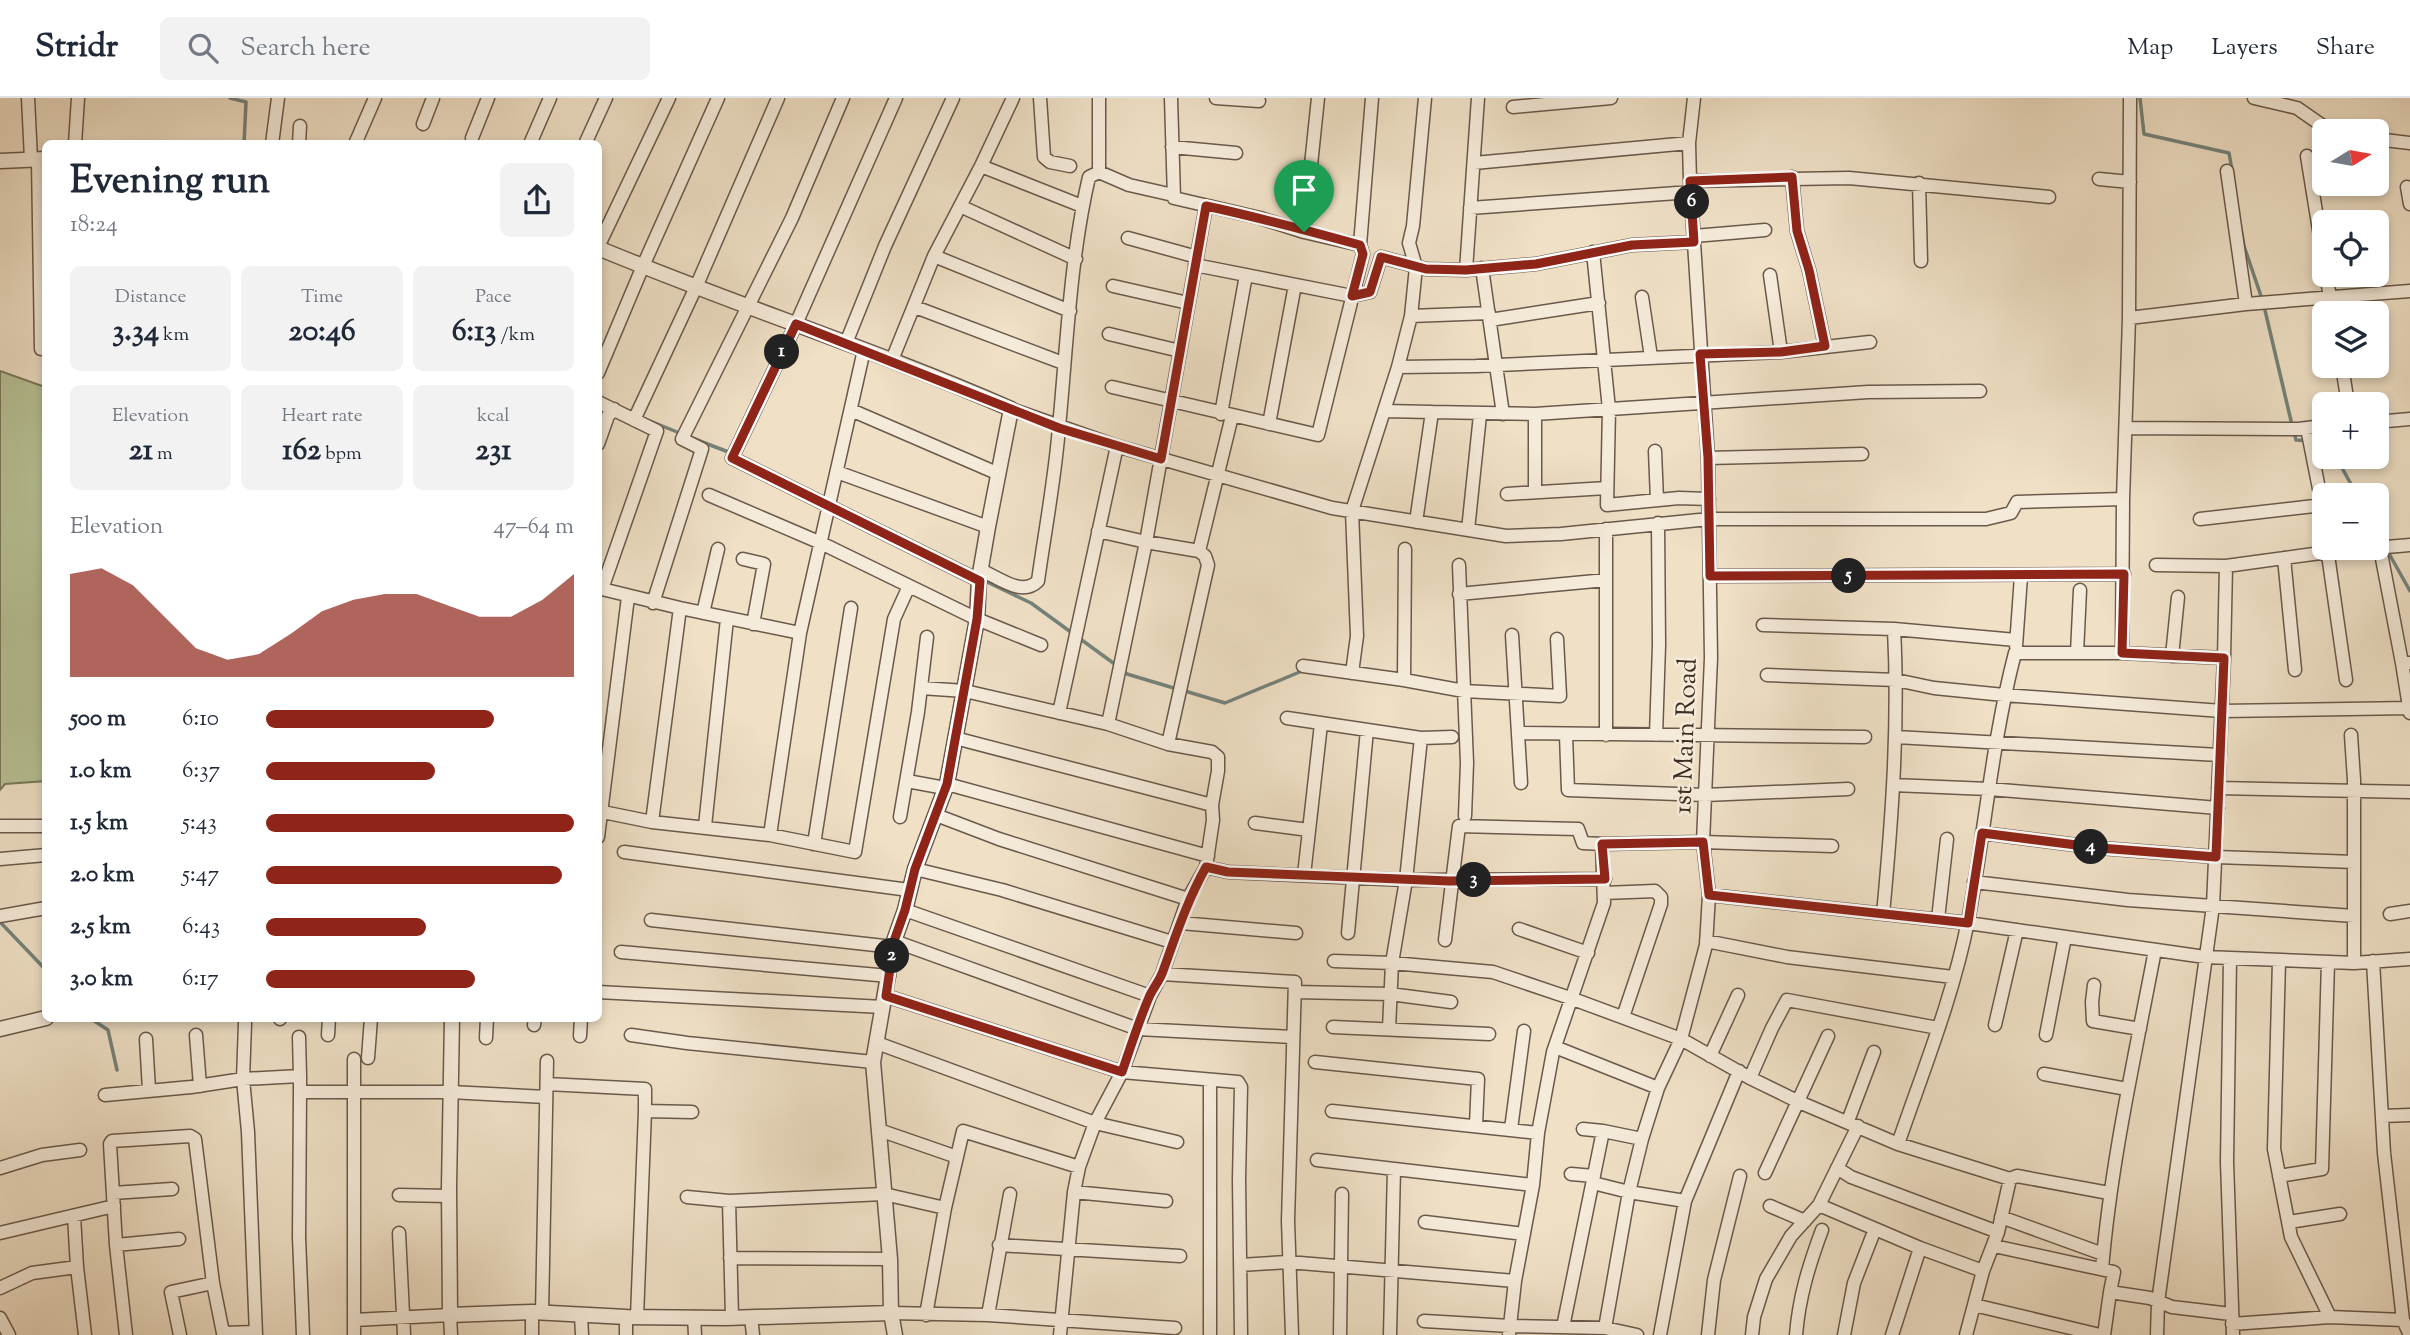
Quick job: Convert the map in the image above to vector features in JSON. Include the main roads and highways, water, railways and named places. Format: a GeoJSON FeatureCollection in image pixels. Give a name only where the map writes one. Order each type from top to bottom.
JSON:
{"type":"FeatureCollection","features":[{"type":"Feature","properties":{"kind":"waterway"},"geometry":{"type":"LineString","coordinates":[[230,98],[246,102],[244,140]]}},
{"type":"Feature","properties":{"kind":"waterway"},"geometry":{"type":"LineString","coordinates":[[2140,98],[2144,134],[2229,153],[2232,170]]}},
{"type":"Feature","properties":{"kind":"waterway"},"geometry":{"type":"LineString","coordinates":[[2241,229],[2262,299]]}},
{"type":"Feature","properties":{"kind":"waterway"},"geometry":{"type":"LineString","coordinates":[[2264,306],[2292,425]]}},
{"type":"Feature","properties":{"kind":"waterway"},"geometry":{"type":"LineString","coordinates":[[650,421],[682,434]]}},
{"type":"Feature","properties":{"kind":"waterway"},"geometry":{"type":"LineString","coordinates":[[2294,432],[2296,440],[2312,441]]}},
{"type":"Feature","properties":{"kind":"waterway"},"geometry":{"type":"LineString","coordinates":[[692,438],[731,453]]}},
{"type":"Feature","properties":{"kind":"waterway"},"geometry":{"type":"LineString","coordinates":[[2343,469],[2350,483]]}},
{"type":"Feature","properties":{"kind":"waterway"},"geometry":{"type":"LineString","coordinates":[[2389,554],[2410,591]]}},
{"type":"Feature","properties":{"kind":"waterway"},"geometry":{"type":"LineString","coordinates":[[985,581],[1031,603],[1116,665]]}},
{"type":"Feature","properties":{"kind":"waterway"},"geometry":{"type":"LineString","coordinates":[[1122,670],[1127,674],[1177,689]]}},
{"type":"Feature","properties":{"kind":"waterway"},"geometry":{"type":"LineString","coordinates":[[1185,691],[1225,703],[1302,671]]}},
{"type":"Feature","properties":{"kind":"waterway"},"geometry":{"type":"LineString","coordinates":[[0,922],[42,966]]}},
{"type":"Feature","properties":{"kind":"waterway"},"geometry":{"type":"LineString","coordinates":[[96,1022],[108,1030],[117,1070]]}}]}
